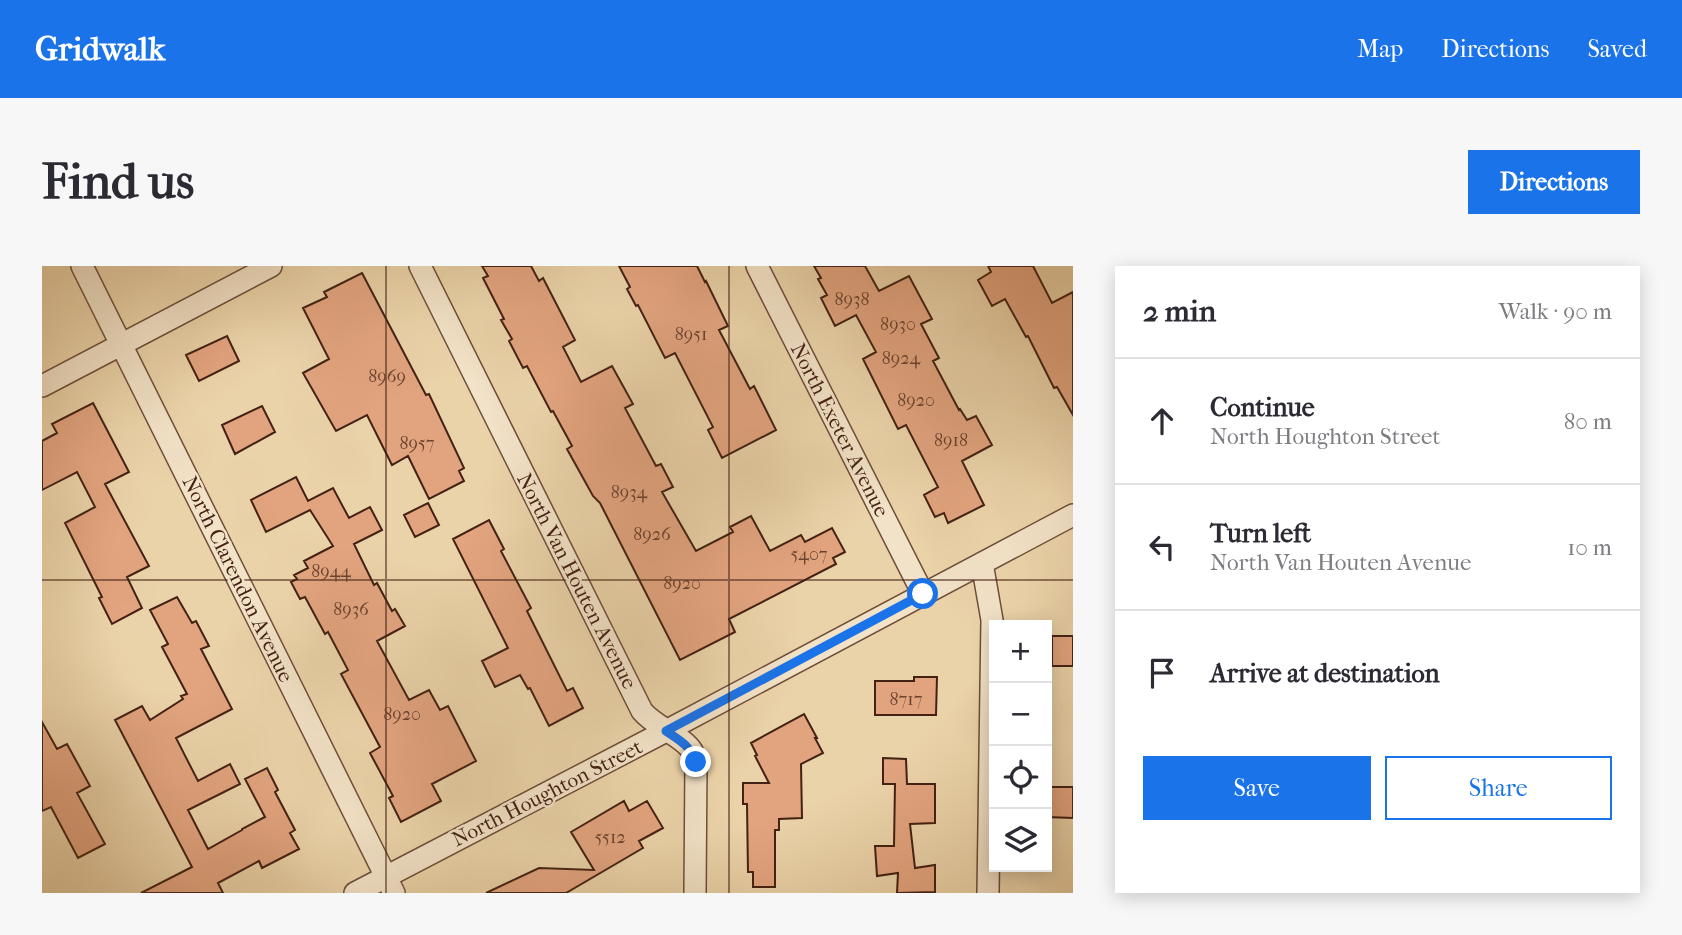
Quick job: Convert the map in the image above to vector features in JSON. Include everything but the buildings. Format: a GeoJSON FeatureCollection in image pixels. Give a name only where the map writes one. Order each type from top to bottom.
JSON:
{"type":"FeatureCollection","features":[{"type":"Feature","properties":{"kind":"street","name":"North Clarendon Avenue"},"geometry":{"type":"LineString","coordinates":[[82,266],[390,885]]}},
{"type":"Feature","properties":{"kind":"street"},"geometry":{"type":"LineString","coordinates":[[42,386],[271,266]]}},
{"type":"Feature","properties":{"kind":"street","name":"North Van Houten Avenue"},"geometry":{"type":"LineString","coordinates":[[420,266],[642,711],[692,751],[696,762],[695,893]]}},
{"type":"Feature","properties":{"kind":"street","name":"North Exeter Avenue"},"geometry":{"type":"LineString","coordinates":[[757,266],[923,594]]}},
{"type":"Feature","properties":{"kind":"street","name":"North Houghton Street"},"geometry":{"type":"LineString","coordinates":[[355,893],[390,885],[666,731],[1073,515]]}},
{"type":"Feature","properties":{"kind":"street"},"geometry":{"type":"LineString","coordinates":[[982,563],[992,620],[988,893]]}},
{"type":"Feature","properties":{"kind":"route"},"geometry":{"type":"LineString","coordinates":[[696,762],[685,743],[666,731],[923,594]]}}]}
